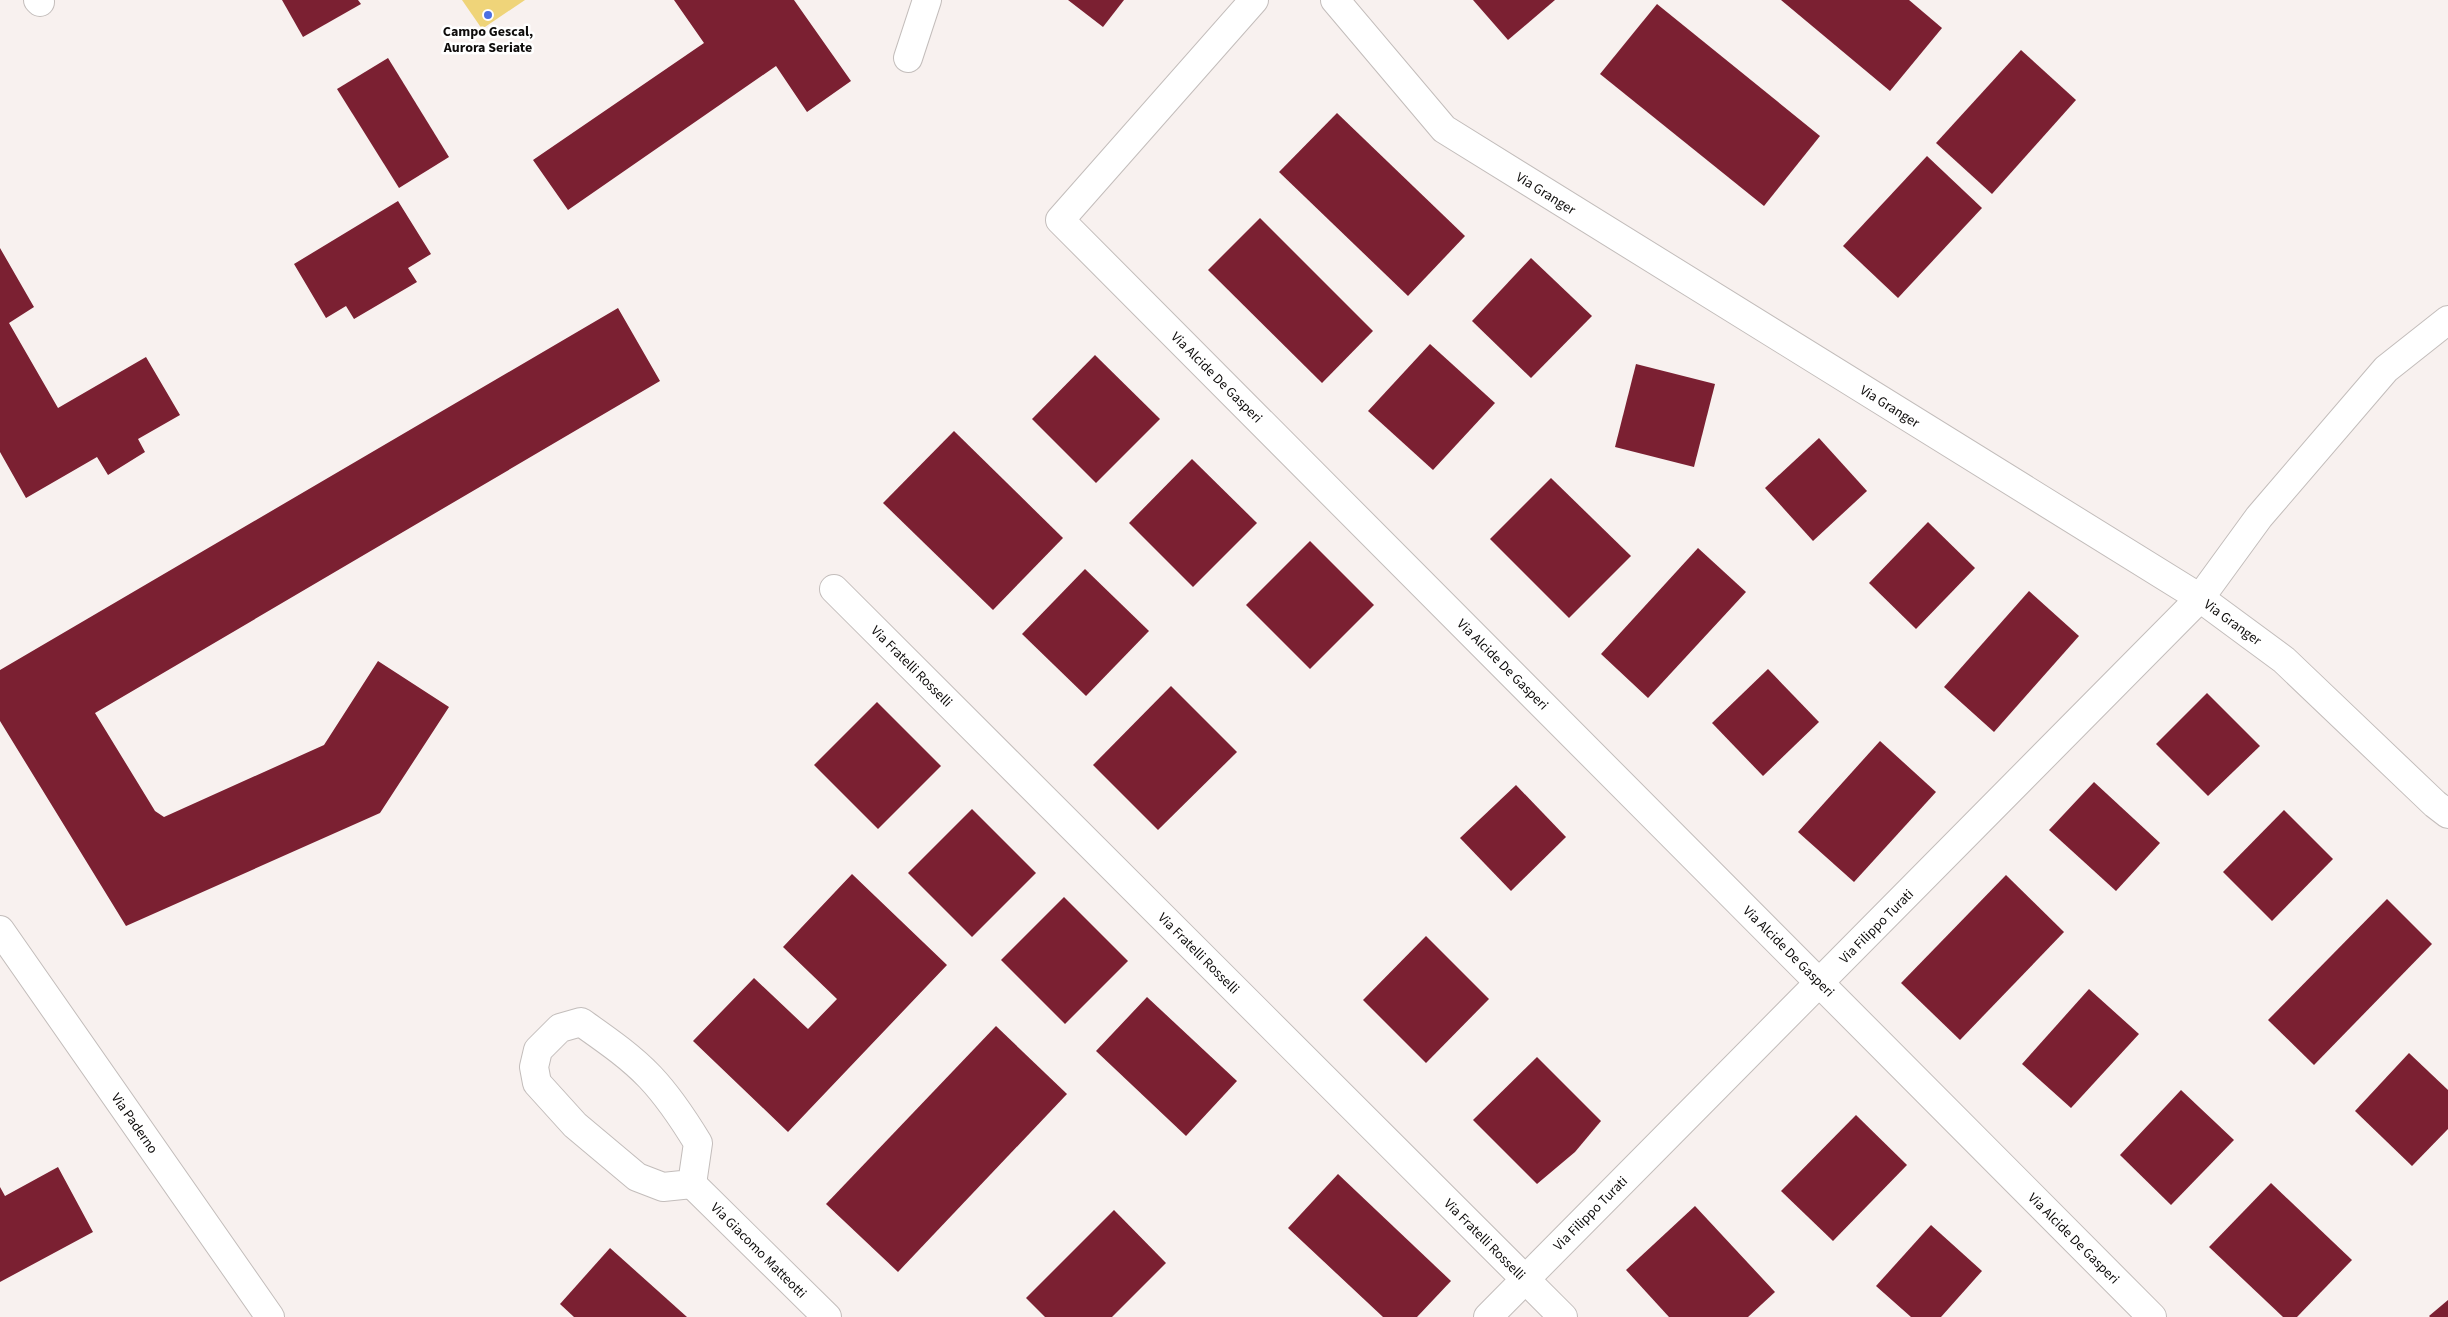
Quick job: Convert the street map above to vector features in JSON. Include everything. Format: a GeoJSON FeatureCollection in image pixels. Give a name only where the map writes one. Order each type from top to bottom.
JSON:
{"type":"FeatureCollection","features":[{"type":"Feature","properties":{"kind":"street"},"geometry":{"type":"LineString","coordinates":[[908,58],[927,0]]}},
{"type":"Feature","properties":{"kind":"street","name":"Via Alcide De Gasperi"},"geometry":{"type":"LineString","coordinates":[[1254,0],[1060,220],[2152,1317]]}},
{"type":"Feature","properties":{"kind":"street","name":"Via Granger"},"geometry":{"type":"LineString","coordinates":[[1335,0],[1444,129],[2200,598],[2284,660],[2435,804],[2448,814]]}},
{"type":"Feature","properties":{"kind":"street","name":"Via Filippo Turati"},"geometry":{"type":"LineString","coordinates":[[1488,1317],[2200,598],[2259,517],[2386,369],[2448,320]]}},
{"type":"Feature","properties":{"kind":"street","name":"Via Fratelli Rosselli"},"geometry":{"type":"LineString","coordinates":[[834,589],[1563,1317]]}},
{"type":"Feature","properties":{"kind":"street","name":"Via Paderno"},"geometry":{"type":"LineString","coordinates":[[0,930],[270,1317]]}},
{"type":"Feature","properties":{"kind":"street"},"geometry":{"type":"LineString","coordinates":[[581,1022],[610,1042],[650,1077],[681,1116],[698,1142],[692,1184],[662,1187],[637,1177],[574,1125],[545,1094],[537,1082],[534,1067],[538,1050],[560,1028],[581,1022]]}},
{"type":"Feature","properties":{"kind":"street","name":"Via Giacomo Matteotti"},"geometry":{"type":"LineString","coordinates":[[692,1184],[826,1317]]}},
{"type":"Feature","properties":{"kind":"shaded area","name":"Campo Gescal, Aurora Seriate"},"geometry":{"type":"Polygon","coordinates":[[[462,0],[525,0],[482,29],[462,0]]]}},
{"type":"Feature","properties":{"kind":"building"},"geometry":{"type":"Polygon","coordinates":[[[282,0],[358,0],[361,4],[303,37],[282,0]]]}},
{"type":"Feature","properties":{"kind":"building"},"geometry":{"type":"Polygon","coordinates":[[[674,0],[794,0],[851,81],[807,112],[776,66],[568,210],[533,160],[704,43],[674,0]]]}},
{"type":"Feature","properties":{"kind":"building"},"geometry":{"type":"Polygon","coordinates":[[[1068,0],[1124,0],[1103,27],[1068,0]]]}},
{"type":"Feature","properties":{"kind":"building"},"geometry":{"type":"Polygon","coordinates":[[[1473,0],[1555,0],[1508,40],[1473,0]]]}},
{"type":"Feature","properties":{"kind":"building"},"geometry":{"type":"Polygon","coordinates":[[[1781,0],[1909,0],[1942,28],[1890,91],[1781,0]]]}},
{"type":"Feature","properties":{"kind":"building"},"geometry":{"type":"Polygon","coordinates":[[[1657,4],[1820,136],[1764,206],[1600,74],[1657,4]]]}},
{"type":"Feature","properties":{"kind":"building"},"geometry":{"type":"Polygon","coordinates":[[[2021,50],[2076,100],[1992,194],[1936,143],[2021,50]]]}},
{"type":"Feature","properties":{"kind":"building"},"geometry":{"type":"Polygon","coordinates":[[[388,58],[449,157],[399,188],[337,89],[388,58]]]}},
{"type":"Feature","properties":{"kind":"building"},"geometry":{"type":"Polygon","coordinates":[[[1337,113],[1465,236],[1408,296],[1279,172],[1337,113]]]}},
{"type":"Feature","properties":{"kind":"building"},"geometry":{"type":"Polygon","coordinates":[[[1927,156],[1982,208],[1898,298],[1843,246],[1927,156]]]}},
{"type":"Feature","properties":{"kind":"building"},"geometry":{"type":"Polygon","coordinates":[[[398,201],[431,254],[408,268],[417,282],[354,319],[346,306],[326,318],[294,264],[398,201]]]}},
{"type":"Feature","properties":{"kind":"building"},"geometry":{"type":"Polygon","coordinates":[[[1260,218],[1373,331],[1322,383],[1208,270],[1260,218]]]}},
{"type":"Feature","properties":{"kind":"building"},"geometry":{"type":"Polygon","coordinates":[[[0,248],[34,307],[9,323],[58,408],[146,357],[180,415],[138,439],[145,452],[108,475],[97,457],[26,498],[0,452],[0,248]]]}},
{"type":"Feature","properties":{"kind":"building"},"geometry":{"type":"Polygon","coordinates":[[[1531,258],[1592,316],[1531,378],[1472,321],[1531,258]]]}},
{"type":"Feature","properties":{"kind":"building"},"geometry":{"type":"Polygon","coordinates":[[[618,308],[660,381],[95,713],[155,811],[164,817],[324,745],[378,661],[449,707],[380,813],[126,926],[0,721],[0,670],[618,308]]]}},
{"type":"Feature","properties":{"kind":"building"},"geometry":{"type":"Polygon","coordinates":[[[1430,344],[1495,403],[1433,470],[1368,411],[1430,344]]]}},
{"type":"Feature","properties":{"kind":"building"},"geometry":{"type":"Polygon","coordinates":[[[1095,355],[1160,419],[1096,483],[1032,419],[1095,355]]]}},
{"type":"Feature","properties":{"kind":"building"},"geometry":{"type":"Polygon","coordinates":[[[1636,364],[1715,384],[1694,467],[1615,447],[1636,364]]]}},
{"type":"Feature","properties":{"kind":"building"},"geometry":{"type":"Polygon","coordinates":[[[954,431],[1063,538],[993,610],[883,503],[954,431]]]}},
{"type":"Feature","properties":{"kind":"building"},"geometry":{"type":"Polygon","coordinates":[[[1819,438],[1867,491],[1813,541],[1765,488],[1819,438]]]}},
{"type":"Feature","properties":{"kind":"building"},"geometry":{"type":"Polygon","coordinates":[[[1192,459],[1257,523],[1193,587],[1129,523],[1192,459]]]}},
{"type":"Feature","properties":{"kind":"building"},"geometry":{"type":"Polygon","coordinates":[[[1551,478],[1631,556],[1569,618],[1490,539],[1551,478]]]}},
{"type":"Feature","properties":{"kind":"building"},"geometry":{"type":"Polygon","coordinates":[[[1928,522],[1975,568],[1916,629],[1869,583],[1928,522]]]}},
{"type":"Feature","properties":{"kind":"building"},"geometry":{"type":"Polygon","coordinates":[[[1310,541],[1374,605],[1310,669],[1246,605],[1310,541]]]}},
{"type":"Feature","properties":{"kind":"building"},"geometry":{"type":"Polygon","coordinates":[[[1698,548],[1746,592],[1648,698],[1601,654],[1698,548]]]}},
{"type":"Feature","properties":{"kind":"building"},"geometry":{"type":"Polygon","coordinates":[[[1085,569],[1149,631],[1086,696],[1022,634],[1085,569]]]}},
{"type":"Feature","properties":{"kind":"building"},"geometry":{"type":"Polygon","coordinates":[[[2029,591],[2079,636],[1994,732],[1944,687],[2029,591]]]}},
{"type":"Feature","properties":{"kind":"building"},"geometry":{"type":"Polygon","coordinates":[[[1768,669],[1819,722],[1763,776],[1712,723],[1768,669]]]}},
{"type":"Feature","properties":{"kind":"building"},"geometry":{"type":"Polygon","coordinates":[[[1171,686],[1237,752],[1158,830],[1093,765],[1171,686]]]}},
{"type":"Feature","properties":{"kind":"building"},"geometry":{"type":"Polygon","coordinates":[[[2207,693],[2260,746],[2208,796],[2156,744],[2207,693]]]}},
{"type":"Feature","properties":{"kind":"building"},"geometry":{"type":"Polygon","coordinates":[[[877,702],[941,766],[878,829],[814,765],[877,702]]]}},
{"type":"Feature","properties":{"kind":"building"},"geometry":{"type":"Polygon","coordinates":[[[1880,741],[1936,792],[1854,882],[1798,832],[1880,741]]]}},
{"type":"Feature","properties":{"kind":"building"},"geometry":{"type":"Polygon","coordinates":[[[2094,782],[2160,843],[2116,891],[2049,830],[2094,782]]]}},
{"type":"Feature","properties":{"kind":"building"},"geometry":{"type":"Polygon","coordinates":[[[1516,785],[1566,837],[1511,891],[1460,838],[1516,785]]]}},
{"type":"Feature","properties":{"kind":"building"},"geometry":{"type":"Polygon","coordinates":[[[972,809],[1036,873],[972,937],[908,873],[972,809]]]}},
{"type":"Feature","properties":{"kind":"building"},"geometry":{"type":"Polygon","coordinates":[[[2284,810],[2333,859],[2272,921],[2223,872],[2284,810]]]}},
{"type":"Feature","properties":{"kind":"building"},"geometry":{"type":"Polygon","coordinates":[[[852,874],[947,965],[788,1132],[693,1041],[754,978],[808,1029],[837,999],[783,947],[852,874]]]}},
{"type":"Feature","properties":{"kind":"building"},"geometry":{"type":"Polygon","coordinates":[[[2006,875],[2064,932],[1960,1040],[1901,983],[2006,875]]]}},
{"type":"Feature","properties":{"kind":"building"},"geometry":{"type":"Polygon","coordinates":[[[1064,897],[1128,961],[1065,1024],[1001,960],[1064,897]]]}},
{"type":"Feature","properties":{"kind":"building"},"geometry":{"type":"Polygon","coordinates":[[[2387,899],[2432,944],[2314,1065],[2268,1020],[2387,899]]]}},
{"type":"Feature","properties":{"kind":"building"},"geometry":{"type":"Polygon","coordinates":[[[1426,936],[1489,999],[1426,1063],[1363,1000],[1426,936]]]}},
{"type":"Feature","properties":{"kind":"building"},"geometry":{"type":"Polygon","coordinates":[[[2089,989],[2139,1034],[2071,1108],[2022,1064],[2089,989]]]}},
{"type":"Feature","properties":{"kind":"building"},"geometry":{"type":"Polygon","coordinates":[[[1147,997],[1237,1081],[1186,1136],[1096,1051],[1147,997]]]}},
{"type":"Feature","properties":{"kind":"building"},"geometry":{"type":"Polygon","coordinates":[[[996,1026],[1067,1094],[898,1272],[826,1204],[996,1026]]]}},
{"type":"Feature","properties":{"kind":"building"},"geometry":{"type":"Polygon","coordinates":[[[2409,1053],[2448,1090],[2448,1129],[2412,1166],[2355,1111],[2409,1053]]]}},
{"type":"Feature","properties":{"kind":"building"},"geometry":{"type":"Polygon","coordinates":[[[1537,1057],[1601,1121],[1575,1152],[1537,1184],[1473,1120],[1537,1057]]]}},
{"type":"Feature","properties":{"kind":"building"},"geometry":{"type":"Polygon","coordinates":[[[2181,1090],[2234,1140],[2171,1205],[2120,1155],[2181,1090]]]}},
{"type":"Feature","properties":{"kind":"building"},"geometry":{"type":"Polygon","coordinates":[[[1856,1115],[1907,1165],[1833,1241],[1781,1191],[1856,1115]]]}},
{"type":"Feature","properties":{"kind":"building"},"geometry":{"type":"Polygon","coordinates":[[[58,1167],[93,1232],[0,1282],[0,1187],[5,1196],[58,1167]]]}},
{"type":"Feature","properties":{"kind":"building"},"geometry":{"type":"Polygon","coordinates":[[[1338,1174],[1451,1281],[1417,1317],[1383,1317],[1288,1228],[1338,1174]]]}},
{"type":"Feature","properties":{"kind":"building"},"geometry":{"type":"Polygon","coordinates":[[[2271,1183],[2352,1260],[2297,1317],[2283,1317],[2209,1247],[2271,1183]]]}},
{"type":"Feature","properties":{"kind":"building"},"geometry":{"type":"Polygon","coordinates":[[[1695,1206],[1775,1292],[1748,1317],[1669,1317],[1626,1270],[1695,1206]]]}},
{"type":"Feature","properties":{"kind":"building"},"geometry":{"type":"Polygon","coordinates":[[[1114,1210],[1166,1263],[1112,1317],[1045,1317],[1026,1298],[1114,1210]]]}},
{"type":"Feature","properties":{"kind":"building"},"geometry":{"type":"Polygon","coordinates":[[[1931,1225],[1982,1271],[1941,1317],[1911,1317],[1876,1286],[1931,1225]]]}},
{"type":"Feature","properties":{"kind":"building"},"geometry":{"type":"Polygon","coordinates":[[[610,1248],[687,1317],[574,1317],[560,1304],[610,1248]]]}},
{"type":"Feature","properties":{"kind":"building"},"geometry":{"type":"Polygon","coordinates":[[[2448,1300],[2448,1317],[2429,1316],[2448,1300]]]}},
{"type":"Feature","properties":{"kind":"place","name":"Campo Gescal, Aurora Seriate"},"geometry":{"type":"Point","coordinates":[488,15]}}]}
